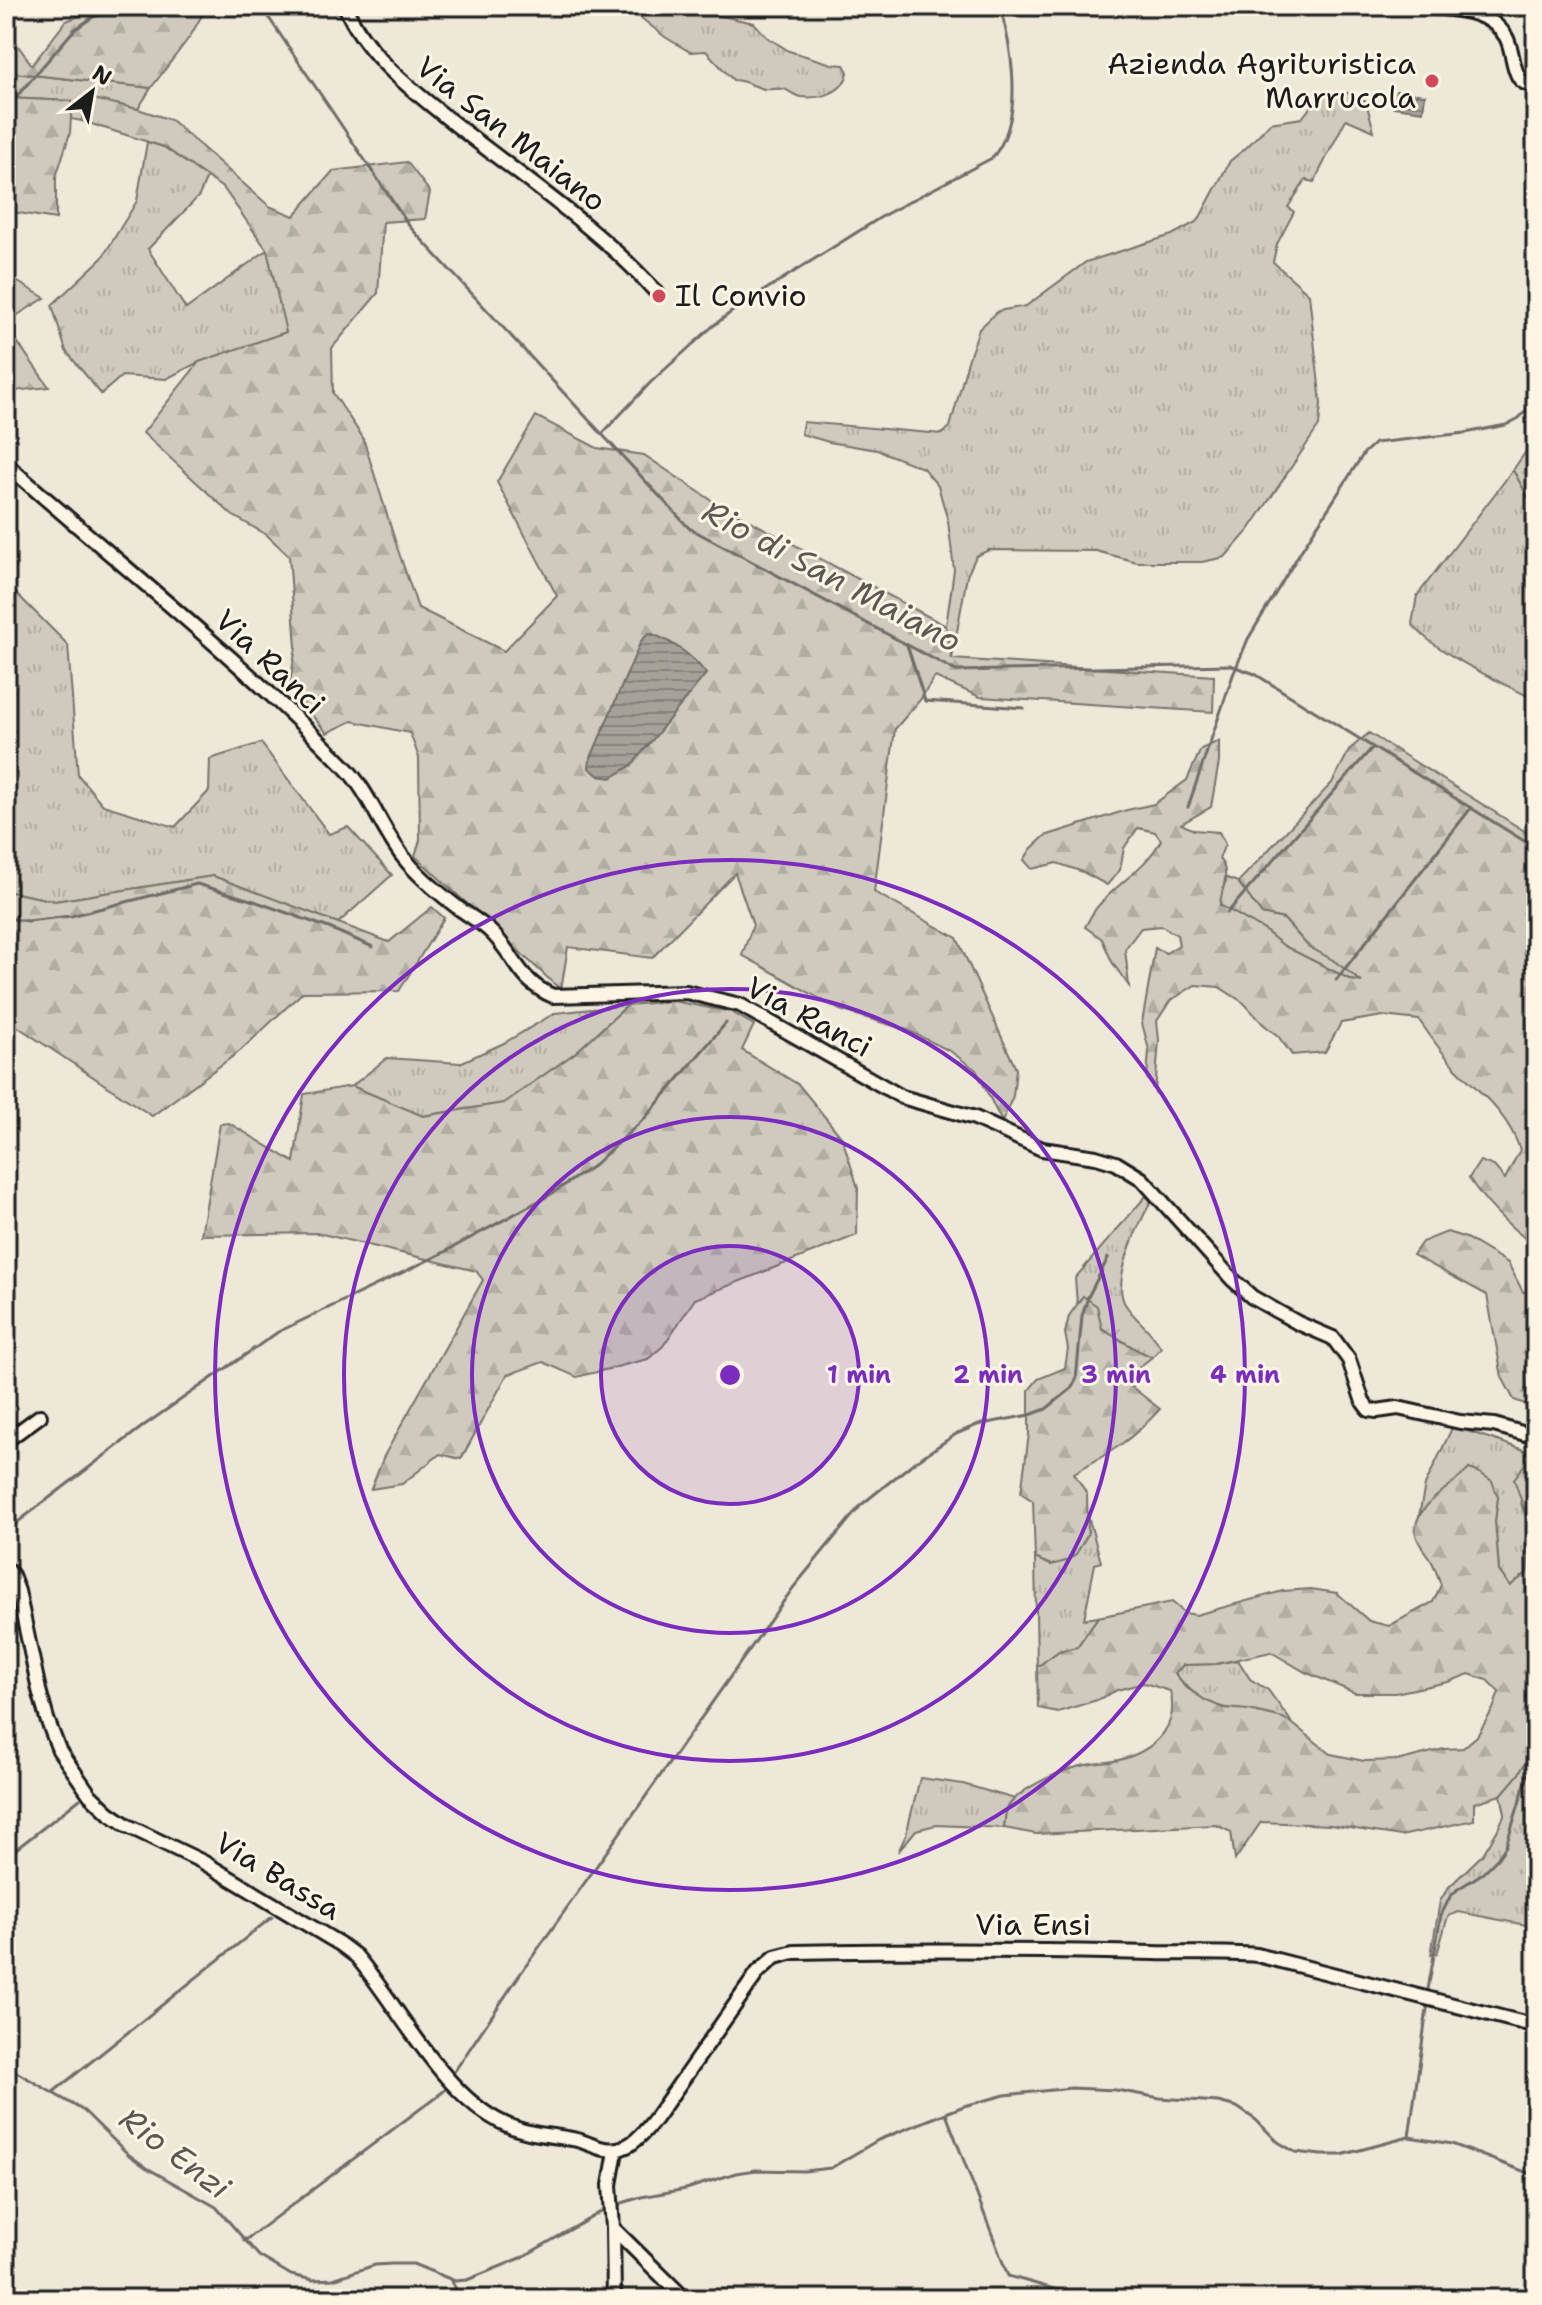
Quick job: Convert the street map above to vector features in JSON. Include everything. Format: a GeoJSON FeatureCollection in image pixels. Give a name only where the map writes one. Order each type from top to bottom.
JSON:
{"type":"FeatureCollection","features":[{"type":"Feature","properties":{"kind":"street","name":"Via San Maiano"},"geometry":{"type":"LineString","coordinates":[[345,6],[353,25],[394,75],[602,239],[631,264],[657,293]]}},
{"type":"Feature","properties":{"kind":"street"},"geometry":{"type":"LineString","coordinates":[[1426,6],[1486,17],[1506,36],[1521,82],[1536,84]]}},
{"type":"Feature","properties":{"kind":"street","name":"Via Ranci"},"geometry":{"type":"LineString","coordinates":[[6,464],[239,664],[346,768],[364,790],[405,860],[455,905],[490,931],[524,977],[538,990],[553,996],[686,992],[740,1005],[902,1097],[975,1118],[1042,1149],[1116,1163],[1142,1179],[1252,1297],[1298,1323],[1333,1338],[1344,1349],[1363,1402],[1369,1410],[1398,1408],[1460,1422],[1494,1425],[1536,1437]]}},
{"type":"Feature","properties":{"kind":"street"},"geometry":{"type":"LineString","coordinates":[[6,1441],[40,1416]]}},
{"type":"Feature","properties":{"kind":"street","name":"Via Bassa"},"geometry":{"type":"LineString","coordinates":[[6,1568],[18,1591],[47,1719],[59,1750],[90,1795],[128,1826],[203,1862],[356,1956],[450,2080],[485,2114],[508,2126],[616,2151]]}},
{"type":"Feature","properties":{"kind":"street","name":"Via Ensi"},"geometry":{"type":"LineString","coordinates":[[616,2151],[628,2147],[642,2136],[758,1972],[775,1957],[794,1952],[1220,1952],[1257,1955],[1536,2026]]}},
{"type":"Feature","properties":{"kind":"street"},"geometry":{"type":"LineString","coordinates":[[614,2299],[610,2185],[616,2151]]}},
{"type":"Feature","properties":{"kind":"street"},"geometry":{"type":"LineString","coordinates":[[613,2223],[685,2299]]}},
{"type":"Feature","properties":{"kind":"green space"},"geometry":{"type":"Polygon","coordinates":[[[107,6],[207,6],[191,35],[151,88],[6,72],[6,29],[32,65],[66,21],[107,6]]]}},
{"type":"Feature","properties":{"kind":"green space"},"geometry":{"type":"Polygon","coordinates":[[[626,6],[675,6],[754,23],[767,37],[789,51],[844,65],[848,72],[846,79],[837,90],[816,97],[801,97],[784,89],[764,89],[733,80],[706,51],[690,52],[665,37],[626,6]]]}},
{"type":"Feature","properties":{"kind":"green space"},"geometry":{"type":"Polygon","coordinates":[[[6,72],[151,88],[138,109],[84,98],[82,121],[71,119],[72,101],[6,98],[6,72]]]}},
{"type":"Feature","properties":{"kind":"green space"},"geometry":{"type":"Polygon","coordinates":[[[1348,93],[1366,102],[1374,131],[1346,119],[1314,182],[1306,180],[1288,207],[1294,212],[1277,244],[1273,262],[1309,294],[1321,404],[1319,426],[1249,530],[1225,557],[1202,562],[1137,562],[1096,551],[989,550],[976,556],[967,576],[952,659],[946,626],[954,570],[948,521],[938,486],[923,468],[877,450],[801,434],[803,422],[942,434],[950,427],[979,329],[998,311],[1026,306],[1086,262],[1172,235],[1198,221],[1230,161],[1270,123],[1302,118],[1321,94],[1348,93]]]}},
{"type":"Feature","properties":{"kind":"green space"},"geometry":{"type":"Polygon","coordinates":[[[84,97],[171,120],[269,206],[294,216],[333,171],[407,162],[430,192],[425,219],[383,222],[378,293],[332,348],[333,393],[363,438],[418,608],[504,651],[557,596],[497,482],[536,416],[597,448],[644,455],[711,500],[946,626],[952,659],[1214,676],[1213,712],[980,697],[935,677],[895,729],[874,892],[957,938],[1016,1069],[1013,1096],[1002,1122],[976,1070],[950,1051],[907,1030],[840,1010],[742,955],[753,925],[735,873],[652,958],[568,947],[561,990],[415,856],[420,840],[419,758],[410,733],[352,721],[327,733],[289,688],[296,647],[289,556],[267,535],[232,515],[143,433],[199,362],[286,332],[267,250],[224,189],[164,147],[82,121],[84,97]]]}},
{"type":"Feature","properties":{"kind":"green space"},"geometry":{"type":"Polygon","coordinates":[[[6,98],[72,101],[70,133],[56,177],[56,219],[6,211],[6,98]]]}},
{"type":"Feature","properties":{"kind":"green space"},"geometry":{"type":"Polygon","coordinates":[[[147,142],[164,147],[207,177],[199,196],[148,249],[186,309],[267,250],[287,332],[199,362],[166,379],[122,376],[101,394],[66,351],[52,305],[102,258],[137,201],[147,142]]]}},
{"type":"Feature","properties":{"kind":"green space"},"geometry":{"type":"Polygon","coordinates":[[[6,275],[45,298],[6,322],[6,275]]]}},
{"type":"Feature","properties":{"kind":"green space"},"geometry":{"type":"Polygon","coordinates":[[[6,326],[49,387],[6,392],[6,326]]]}},
{"type":"Feature","properties":{"kind":"green space"},"geometry":{"type":"Polygon","coordinates":[[[1536,437],[1536,511],[1513,470],[1536,437]]]}},
{"type":"Feature","properties":{"kind":"green space"},"geometry":{"type":"Polygon","coordinates":[[[1513,470],[1536,511],[1536,700],[1452,656],[1412,624],[1417,596],[1513,470]]]}},
{"type":"Feature","properties":{"kind":"green space"},"geometry":{"type":"Polygon","coordinates":[[[6,583],[68,645],[78,775],[103,805],[175,827],[209,791],[210,759],[261,743],[329,834],[348,827],[392,875],[338,923],[213,876],[55,901],[6,891],[6,583]]]}},
{"type":"Feature","properties":{"kind":"green space"},"geometry":{"type":"Polygon","coordinates":[[[1369,733],[1531,835],[1536,835],[1536,1247],[1500,1216],[1469,1178],[1480,1161],[1494,1166],[1505,1179],[1520,1150],[1515,1137],[1501,1114],[1449,1061],[1419,1020],[1383,1016],[1341,1023],[1325,1052],[1292,1055],[1278,1036],[1244,1003],[1219,987],[1195,985],[1170,1001],[1157,1021],[1159,1040],[1155,1092],[1147,1078],[1149,1050],[1142,1023],[1155,948],[1166,953],[1179,945],[1177,935],[1162,926],[1141,928],[1125,949],[1129,986],[1112,962],[1102,939],[1085,927],[1097,907],[1148,859],[1161,840],[1155,832],[1138,828],[1124,848],[1120,870],[1107,885],[1057,863],[1032,869],[1024,860],[1045,836],[1154,804],[1187,780],[1201,749],[1219,741],[1219,762],[1211,807],[1181,824],[1194,830],[1219,832],[1225,844],[1219,859],[1225,870],[1220,905],[1264,930],[1284,946],[1351,980],[1362,982],[1308,946],[1284,919],[1262,914],[1238,882],[1332,783],[1350,749],[1369,733]]]}},
{"type":"Feature","properties":{"kind":"green space"},"geometry":{"type":"Polygon","coordinates":[[[213,876],[389,942],[432,907],[444,918],[399,991],[303,992],[240,1051],[152,1116],[6,1019],[6,891],[55,901],[213,876]]]}},
{"type":"Feature","properties":{"kind":"green space"},"geometry":{"type":"Polygon","coordinates":[[[1227,878],[1238,882],[1262,914],[1284,919],[1308,946],[1365,982],[1351,980],[1284,946],[1264,930],[1220,905],[1227,878]]]}},
{"type":"Feature","properties":{"kind":"green space"},"geometry":{"type":"Polygon","coordinates":[[[673,1001],[731,1012],[754,1025],[742,1050],[799,1085],[842,1138],[858,1188],[857,1235],[695,1299],[663,1346],[648,1359],[577,1377],[543,1362],[507,1375],[461,1459],[440,1454],[402,1484],[371,1489],[384,1456],[483,1280],[476,1271],[318,1233],[201,1235],[220,1124],[229,1123],[294,1162],[304,1094],[352,1086],[423,1116],[504,1103],[575,1053],[628,1005],[673,1001]]]}},
{"type":"Feature","properties":{"kind":"green space"},"geometry":{"type":"Polygon","coordinates":[[[628,1005],[575,1053],[505,1103],[422,1116],[352,1086],[387,1058],[460,1063],[504,1043],[555,1013],[628,1005]]]}},
{"type":"Feature","properties":{"kind":"green space"},"geometry":{"type":"Polygon","coordinates":[[[1146,1196],[1151,1201],[1128,1252],[1121,1281],[1125,1304],[1161,1348],[1152,1357],[1102,1328],[1083,1297],[1077,1304],[1075,1278],[1146,1196]]]}},
{"type":"Feature","properties":{"kind":"green space"},"geometry":{"type":"Polygon","coordinates":[[[1447,1232],[1466,1238],[1508,1263],[1523,1292],[1536,1292],[1536,1408],[1514,1400],[1502,1377],[1487,1295],[1413,1255],[1422,1242],[1447,1232]]]}},
{"type":"Feature","properties":{"kind":"green space"},"geometry":{"type":"Polygon","coordinates":[[[1083,1296],[1097,1306],[1102,1329],[1152,1357],[1123,1380],[1160,1409],[1120,1445],[1074,1473],[1087,1494],[1088,1534],[1076,1554],[1051,1565],[1035,1558],[1033,1501],[1021,1493],[1029,1434],[1029,1390],[1038,1379],[1065,1368],[1068,1349],[1065,1333],[1069,1316],[1083,1296]]]}},
{"type":"Feature","properties":{"kind":"green space"},"geometry":{"type":"Polygon","coordinates":[[[1453,1426],[1536,1454],[1528,1460],[1521,1503],[1531,1530],[1527,1573],[1510,1586],[1499,1571],[1495,1521],[1498,1497],[1469,1469],[1419,1516],[1425,1485],[1453,1426]]]}},
{"type":"Feature","properties":{"kind":"green space"},"geometry":{"type":"Polygon","coordinates":[[[1536,1457],[1536,1745],[1518,1775],[1501,1795],[1474,1803],[1474,1820],[1401,1836],[1330,1825],[1261,1822],[1235,1860],[1231,1832],[1216,1825],[1036,1834],[1004,1828],[1011,1802],[1027,1789],[1066,1770],[1122,1759],[1140,1752],[1158,1740],[1169,1723],[1172,1713],[1170,1691],[1144,1683],[1058,1712],[1038,1708],[1037,1667],[1059,1651],[1077,1647],[1098,1617],[1172,1602],[1185,1613],[1196,1615],[1283,1591],[1311,1589],[1337,1593],[1369,1621],[1389,1626],[1433,1602],[1441,1585],[1432,1562],[1417,1538],[1416,1525],[1434,1498],[1469,1469],[1492,1481],[1498,1497],[1495,1521],[1499,1571],[1510,1586],[1527,1573],[1531,1529],[1514,1479],[1528,1460],[1536,1457]],[[1271,1652],[1216,1664],[1183,1665],[1175,1673],[1184,1686],[1205,1700],[1223,1708],[1283,1718],[1331,1754],[1364,1761],[1401,1760],[1444,1749],[1463,1748],[1477,1736],[1499,1692],[1487,1680],[1469,1674],[1448,1682],[1395,1693],[1355,1693],[1305,1672],[1271,1652]]]}},
{"type":"Feature","properties":{"kind":"green space"},"geometry":{"type":"Polygon","coordinates":[[[1087,1512],[1101,1562],[1095,1564],[1084,1619],[1098,1617],[1077,1647],[1059,1651],[1037,1667],[1035,1558],[1051,1565],[1088,1534],[1087,1512]]]}},
{"type":"Feature","properties":{"kind":"green space"},"geometry":{"type":"Polygon","coordinates":[[[1238,1660],[1250,1679],[1268,1690],[1293,1724],[1269,1715],[1211,1704],[1191,1690],[1175,1673],[1183,1665],[1238,1660]]]}},
{"type":"Feature","properties":{"kind":"green space"},"geometry":{"type":"Polygon","coordinates":[[[1536,1745],[1536,1927],[1459,1912],[1448,1916],[1437,1954],[1431,1955],[1440,1901],[1448,1888],[1483,1854],[1505,1814],[1501,1795],[1518,1775],[1536,1745]]]}},
{"type":"Feature","properties":{"kind":"green space"},"geometry":{"type":"Polygon","coordinates":[[[920,1778],[963,1784],[1015,1799],[1007,1808],[1004,1828],[936,1825],[916,1830],[898,1852],[906,1835],[920,1778]]]}},
{"type":"Feature","properties":{"kind":"shaded area"},"geometry":{"type":"Polygon","coordinates":[[[1396,91],[1425,95],[1423,111],[1393,107],[1396,91]]]}},
{"type":"Feature","properties":{"kind":"shaded area"},"geometry":{"type":"Polygon","coordinates":[[[649,633],[680,649],[706,674],[632,765],[611,778],[599,776],[589,768],[590,760],[641,641],[649,633]]]}},
{"type":"Feature","properties":{"kind":"waterway"},"geometry":{"type":"LineString","coordinates":[[6,109],[74,30],[93,17],[129,6]]}},
{"type":"Feature","properties":{"kind":"waterway","name":"Rio di San Maiano"},"geometry":{"type":"LineString","coordinates":[[253,6],[267,15],[410,227],[689,528],[956,671],[1230,665],[1255,674],[1529,844],[1536,843]]}},
{"type":"Feature","properties":{"kind":"waterway"},"geometry":{"type":"LineString","coordinates":[[602,434],[651,382],[738,307],[886,214],[992,158],[1009,124],[1012,105],[1011,63],[1000,6]]}},
{"type":"Feature","properties":{"kind":"waterway"},"geometry":{"type":"LineString","coordinates":[[1188,807],[1248,639],[1364,453],[1375,443],[1506,425],[1519,418],[1536,400]]}},
{"type":"Feature","properties":{"kind":"waterway"},"geometry":{"type":"LineString","coordinates":[[907,645],[925,701],[1024,708]]}},
{"type":"Feature","properties":{"kind":"waterway"},"geometry":{"type":"LineString","coordinates":[[1227,913],[1372,748]]}},
{"type":"Feature","properties":{"kind":"waterway"},"geometry":{"type":"LineString","coordinates":[[1336,980],[1471,808]]}},
{"type":"Feature","properties":{"kind":"waterway"},"geometry":{"type":"LineString","coordinates":[[6,918],[27,921],[71,916],[197,884],[254,901],[373,947]]}},
{"type":"Feature","properties":{"kind":"waterway"},"geometry":{"type":"LineString","coordinates":[[6,1531],[146,1424],[278,1332],[437,1256],[548,1196],[593,1166],[645,1118],[726,1023]]}},
{"type":"Feature","properties":{"kind":"waterway"},"geometry":{"type":"LineString","coordinates":[[452,2075],[793,1588],[861,1505],[956,1434],[977,1425],[1046,1409],[1071,1389],[1076,1380],[1082,1316],[1108,1258]]}},
{"type":"Feature","properties":{"kind":"waterway"},"geometry":{"type":"LineString","coordinates":[[1427,1995],[1441,1915],[1450,1897],[1483,1873],[1506,1846],[1529,1771],[1536,1759]]}},
{"type":"Feature","properties":{"kind":"waterway"},"geometry":{"type":"LineString","coordinates":[[6,1857],[80,1799]]}},
{"type":"Feature","properties":{"kind":"waterway"},"geometry":{"type":"LineString","coordinates":[[52,2093],[272,1917]]}},
{"type":"Feature","properties":{"kind":"waterway"},"geometry":{"type":"LineString","coordinates":[[1409,2137],[1428,2002]]}},
{"type":"Feature","properties":{"kind":"waterway","name":"Rio Enzi"},"geometry":{"type":"LineString","coordinates":[[6,2066],[84,2111],[129,2155],[216,2207],[259,2256],[291,2275],[313,2280],[333,2279],[375,2265],[413,2264],[455,2281],[467,2280],[521,2258],[606,2209]]}},
{"type":"Feature","properties":{"kind":"waterway"},"geometry":{"type":"LineString","coordinates":[[244,2241],[447,2086]]}},
{"type":"Feature","properties":{"kind":"waterway"},"geometry":{"type":"LineString","coordinates":[[613,2206],[641,2197],[686,2189],[736,2173],[831,2168],[878,2140],[964,2106],[1005,2095],[1071,2088],[1116,2090],[1237,2107],[1256,2120],[1278,2142],[1295,2152],[1341,2155],[1409,2137],[1452,2144],[1536,2176]]}},
{"type":"Feature","properties":{"kind":"waterway"},"geometry":{"type":"LineString","coordinates":[[946,2114],[1008,2276],[1090,2299]]}},
{"type":"Feature","properties":{"kind":"waterway"},"geometry":{"type":"LineString","coordinates":[[450,2279],[462,2299]]}},
{"type":"Feature","properties":{"kind":"place","name":"Azienda Agrituristica Marrucola"},"geometry":{"type":"Point","coordinates":[1432,81]}},
{"type":"Feature","properties":{"kind":"place","name":"Il Convio"},"geometry":{"type":"Point","coordinates":[659,296]}}]}
